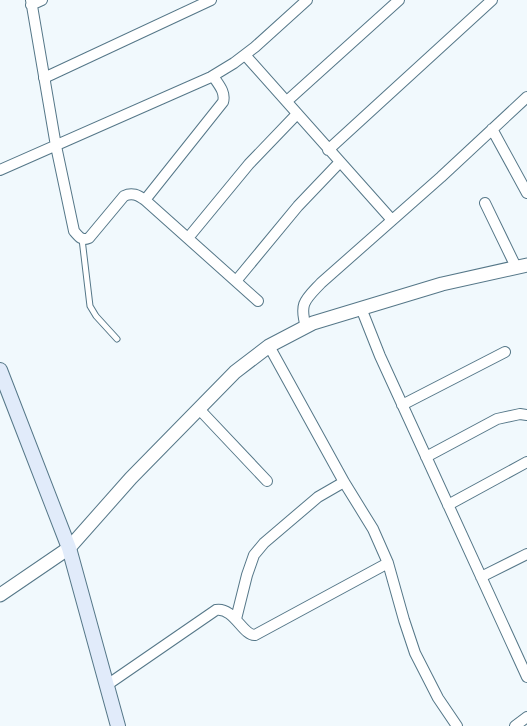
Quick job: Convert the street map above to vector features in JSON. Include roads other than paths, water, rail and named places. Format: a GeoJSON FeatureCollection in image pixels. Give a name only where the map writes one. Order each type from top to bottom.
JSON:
{"type":"FeatureCollection","features":[{"type":"Feature","properties":{"kind":"main road"},"geometry":{"type":"LineString","coordinates":[[0,370],[69,548],[118,726]]}},
{"type":"Feature","properties":{"kind":"street"},"geometry":{"type":"LineString","coordinates":[[42,0],[31,3],[56,146],[74,231],[82,239],[86,240],[124,196],[133,194],[145,200],[258,301]]}},
{"type":"Feature","properties":{"kind":"street"},"geometry":{"type":"LineString","coordinates":[[44,78],[212,0]]}},
{"type":"Feature","properties":{"kind":"street"},"geometry":{"type":"LineString","coordinates":[[0,170],[214,76],[255,47],[307,0]]}},
{"type":"Feature","properties":{"kind":"street"},"geometry":{"type":"LineString","coordinates":[[287,101],[399,0]]}},
{"type":"Feature","properties":{"kind":"street"},"geometry":{"type":"LineString","coordinates":[[328,150],[492,0]]}},
{"type":"Feature","properties":{"kind":"street"},"geometry":{"type":"LineString","coordinates":[[245,55],[287,101],[328,150],[392,220]]}},
{"type":"Feature","properties":{"kind":"street"},"geometry":{"type":"LineString","coordinates":[[145,200],[223,102],[225,96],[224,93],[214,76]]}},
{"type":"Feature","properties":{"kind":"street"},"geometry":{"type":"LineString","coordinates":[[306,327],[302,315],[303,306],[307,298],[321,283],[527,96]]}},
{"type":"Feature","properties":{"kind":"street"},"geometry":{"type":"LineString","coordinates":[[188,238],[249,164],[297,114]]}},
{"type":"Feature","properties":{"kind":"street"},"geometry":{"type":"LineString","coordinates":[[492,129],[527,193]]}},
{"type":"Feature","properties":{"kind":"street"},"geometry":{"type":"LineString","coordinates":[[236,281],[298,206],[340,162]]}},
{"type":"Feature","properties":{"kind":"street"},"geometry":{"type":"LineString","coordinates":[[0,595],[69,548],[131,478],[199,409],[236,372],[269,346],[313,323],[442,284],[521,266],[485,203]]}},
{"type":"Feature","properties":{"kind":"street"},"geometry":{"type":"LineString","coordinates":[[361,308],[402,405],[527,677]]}},
{"type":"Feature","properties":{"kind":"street"},"geometry":{"type":"LineString","coordinates":[[269,346],[344,482],[373,529],[388,563],[415,653],[438,698],[457,726]]}},
{"type":"Feature","properties":{"kind":"street"},"geometry":{"type":"LineString","coordinates":[[402,405],[505,352]]}},
{"type":"Feature","properties":{"kind":"street"},"geometry":{"type":"LineString","coordinates":[[199,409],[267,481]]}},
{"type":"Feature","properties":{"kind":"street"},"geometry":{"type":"LineString","coordinates":[[426,457],[497,419],[520,414],[527,415]]}},
{"type":"Feature","properties":{"kind":"street"},"geometry":{"type":"LineString","coordinates":[[448,505],[527,462]]}},
{"type":"Feature","properties":{"kind":"street"},"geometry":{"type":"LineString","coordinates":[[236,619],[247,575],[254,556],[264,543],[318,497],[344,482]]}},
{"type":"Feature","properties":{"kind":"street"},"geometry":{"type":"LineString","coordinates":[[481,577],[527,554]]}},
{"type":"Feature","properties":{"kind":"street"},"geometry":{"type":"LineString","coordinates":[[107,686],[216,610],[222,610],[236,619],[250,634],[255,635],[388,563]]}},
{"type":"Feature","properties":{"kind":"street"},"geometry":{"type":"LineString","coordinates":[[515,726],[527,717]]}},
{"type":"Feature","properties":{"kind":"lane"},"geometry":{"type":"LineString","coordinates":[[82,239],[90,306],[96,316],[117,339]]}}]}
